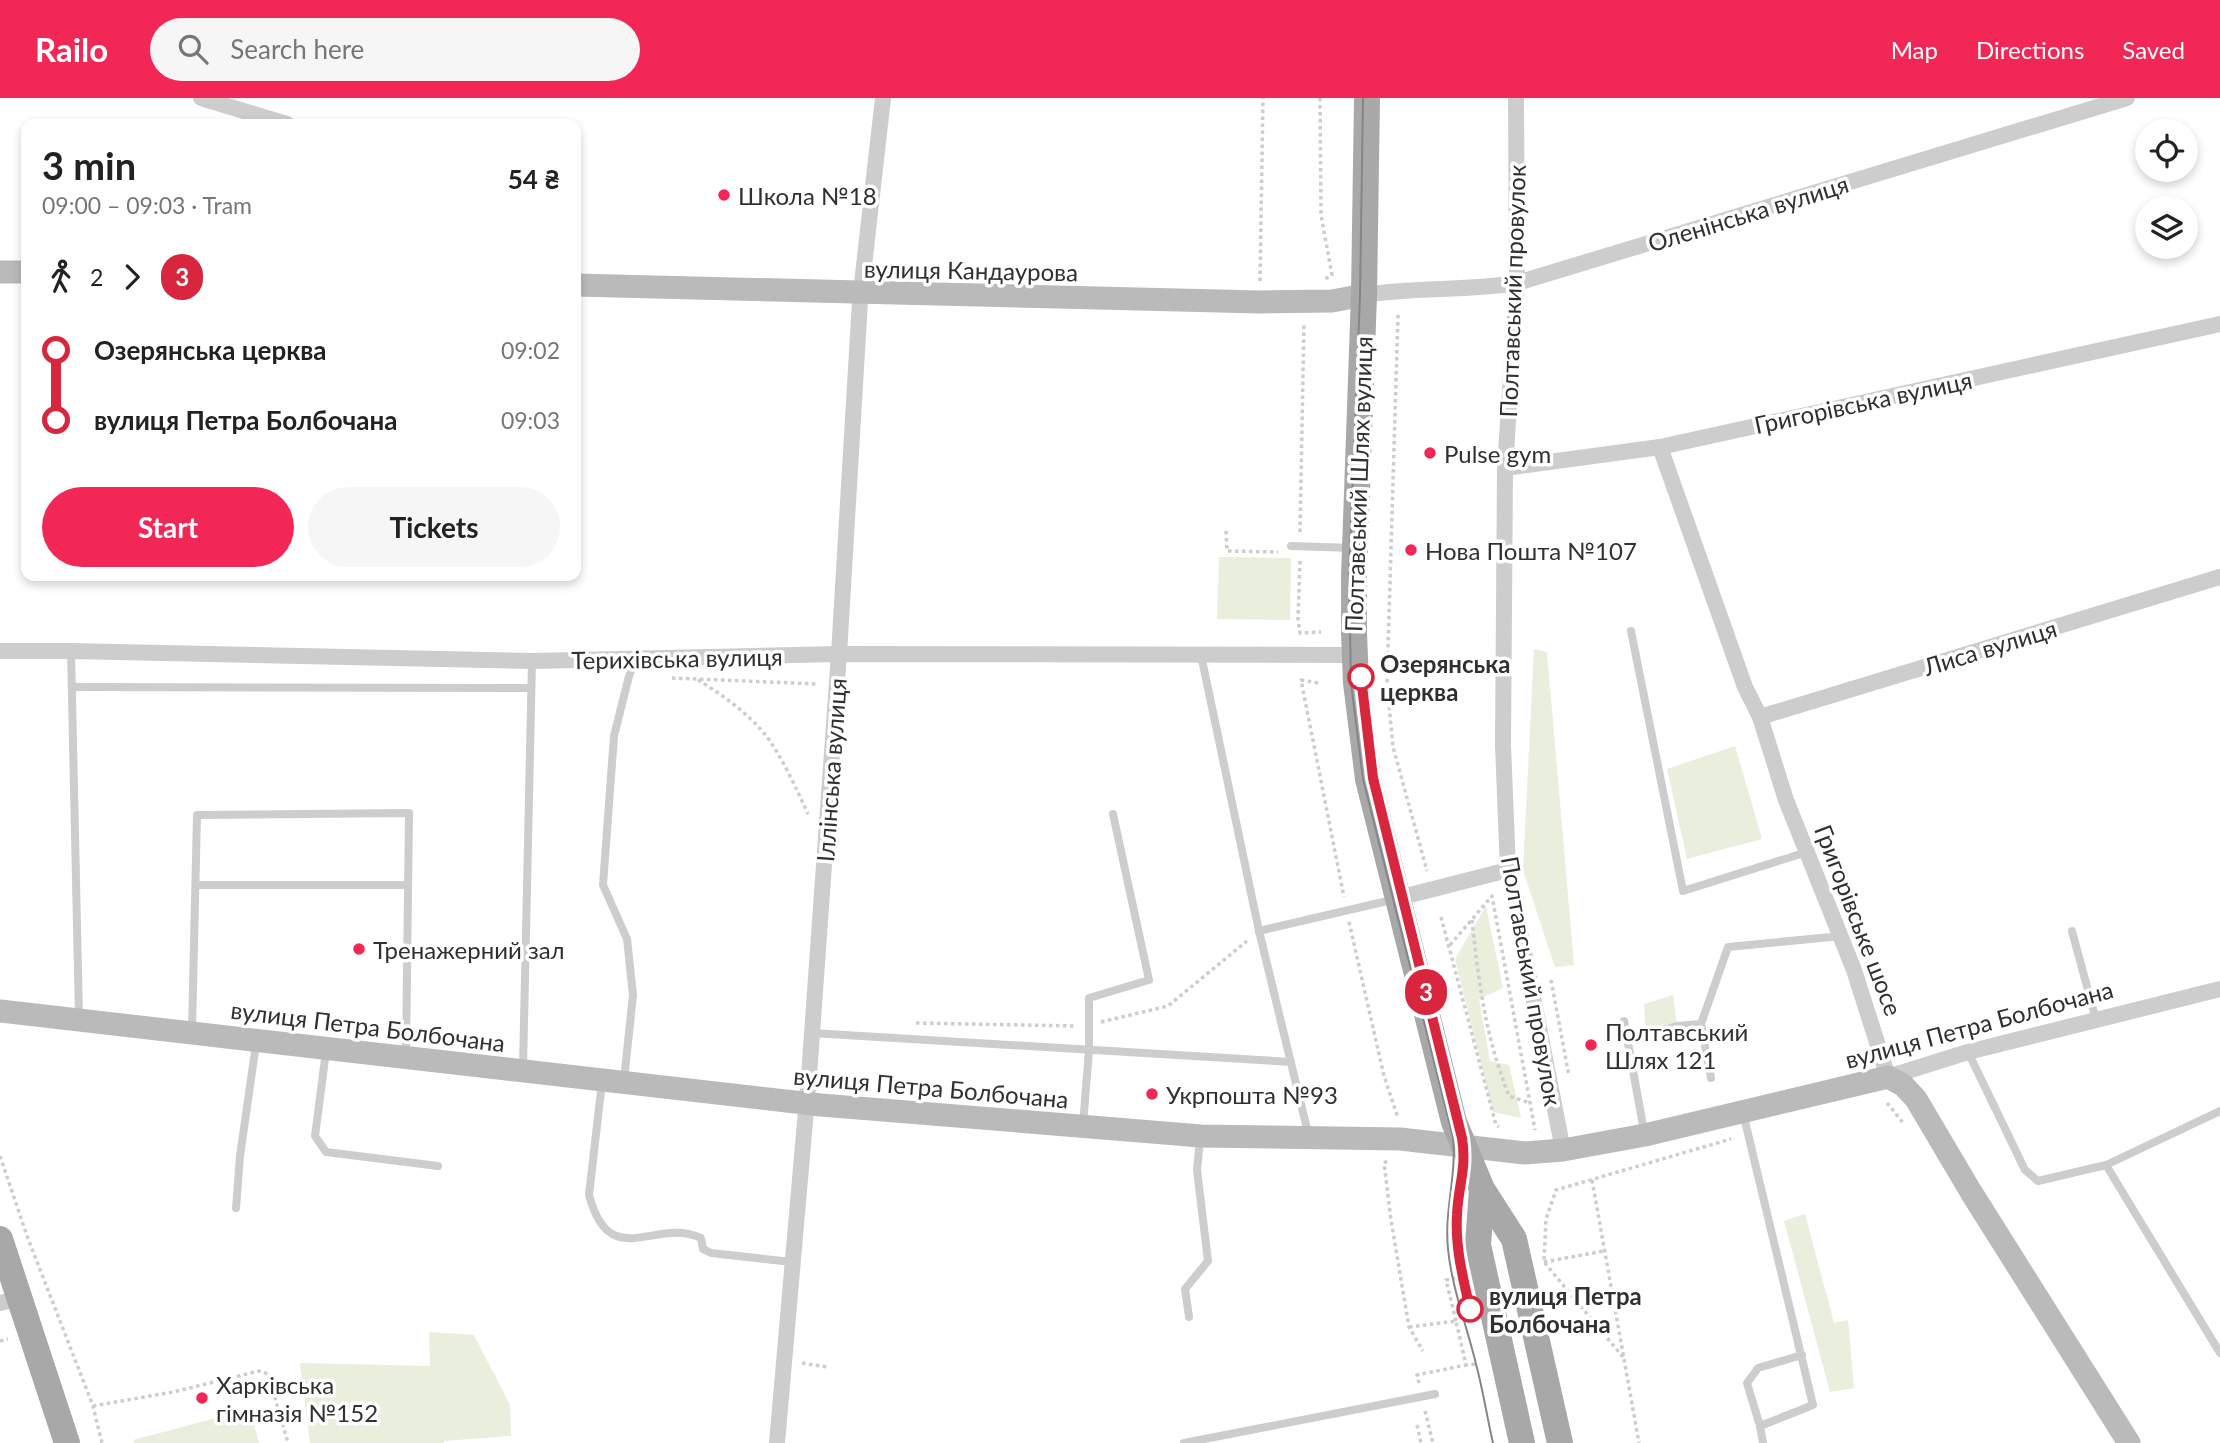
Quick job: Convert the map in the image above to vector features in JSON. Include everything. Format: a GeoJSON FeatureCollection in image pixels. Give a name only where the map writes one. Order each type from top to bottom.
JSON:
{"type":"FeatureCollection","features":[{"type":"Feature","properties":{"kind":"main road","name":"Полтавський Шлях вулиця"},"geometry":{"type":"LineString","coordinates":[[1367,98],[1354,655],[1368,779],[1454,1122],[1482,1189],[1514,1239],[1560,1443]]}},
{"type":"Feature","properties":{"kind":"main road","name":"Полтавський Шлях вулиця"},"geometry":{"type":"LineString","coordinates":[[1482,1189],[1478,1245],[1522,1443]]}},
{"type":"Feature","properties":{"kind":"main road"},"geometry":{"type":"LineString","coordinates":[[0,1239],[10,1301],[65,1443]]}},
{"type":"Feature","properties":{"kind":"street"},"geometry":{"type":"LineString","coordinates":[[201,98],[270,119]]}},
{"type":"Feature","properties":{"kind":"street","name":"Іллінська вулиця"},"geometry":{"type":"LineString","coordinates":[[777,1443],[807,1103],[839,654],[860,293],[883,98]]}},
{"type":"Feature","properties":{"kind":"street","name":"Полтавський провулок"},"geometry":{"type":"LineString","coordinates":[[1516,98],[1517,283],[1505,468],[1503,745],[1508,870],[1563,1150]]}},
{"type":"Feature","properties":{"kind":"street","name":"Оленінська вулиця"},"geometry":{"type":"LineString","coordinates":[[1364,295],[1398,290],[1480,289],[1517,283],[2127,98]]}},
{"type":"Feature","properties":{"kind":"street"},"geometry":{"type":"LineString","coordinates":[[0,272],[21,272]]}},
{"type":"Feature","properties":{"kind":"street","name":"вулиця Кандаурова"},"geometry":{"type":"LineString","coordinates":[[581,285],[1260,302],[1332,301],[1364,295]]}},
{"type":"Feature","properties":{"kind":"street","name":"Григорівська вулиця"},"geometry":{"type":"LineString","coordinates":[[1505,468],[1660,447],[2220,324]]}},
{"type":"Feature","properties":{"kind":"street","name":"Григорівське шосе"},"geometry":{"type":"LineString","coordinates":[[1660,447],[1745,687],[1760,717],[1786,800],[1854,970],[1888,1077]]}},
{"type":"Feature","properties":{"kind":"street","name":"Лиса вулиця"},"geometry":{"type":"LineString","coordinates":[[1760,717],[2220,577]]}},
{"type":"Feature","properties":{"kind":"street","name":"Терихівська вулиця"},"geometry":{"type":"LineString","coordinates":[[0,652],[71,650],[533,661],[839,654],[1354,655]]}},
{"type":"Feature","properties":{"kind":"street"},"geometry":{"type":"LineString","coordinates":[[1398,898],[1508,870]]}},
{"type":"Feature","properties":{"kind":"street","name":"вулиця Петра Болбочана"},"geometry":{"type":"LineString","coordinates":[[0,1011],[807,1103],[1201,1136],[1400,1139],[1525,1153],[1563,1150],[1645,1135],[1888,1077],[1968,1052],[2220,989]]}},
{"type":"Feature","properties":{"kind":"street"},"geometry":{"type":"LineString","coordinates":[[1888,1077],[1903,1085],[1916,1099],[1971,1192],[2129,1443]]}},
{"type":"Feature","properties":{"kind":"lane"},"geometry":{"type":"LineString","coordinates":[[1297,548],[1355,548]]}},
{"type":"Feature","properties":{"kind":"lane"},"geometry":{"type":"LineString","coordinates":[[1630,631],[1684,891],[1807,852]]}},
{"type":"Feature","properties":{"kind":"lane"},"geometry":{"type":"LineString","coordinates":[[71,650],[79,1020]]}},
{"type":"Feature","properties":{"kind":"lane"},"geometry":{"type":"LineString","coordinates":[[1201,655],[1259,931],[1310,1138]]}},
{"type":"Feature","properties":{"kind":"lane"},"geometry":{"type":"LineString","coordinates":[[636,659],[614,736],[603,885],[627,939],[633,995],[589,1195],[594,1213],[603,1227],[621,1238],[645,1239],[671,1231],[689,1232],[701,1238],[703,1249],[711,1254],[792,1262]]}},
{"type":"Feature","properties":{"kind":"lane"},"geometry":{"type":"LineString","coordinates":[[523,1071],[533,661]]}},
{"type":"Feature","properties":{"kind":"lane"},"geometry":{"type":"LineString","coordinates":[[72,687],[531,688]]}},
{"type":"Feature","properties":{"kind":"lane"},"geometry":{"type":"LineString","coordinates":[[192,1032],[197,815],[409,813],[406,1057]]}},
{"type":"Feature","properties":{"kind":"lane"},"geometry":{"type":"LineString","coordinates":[[1083,1127],[1089,1050],[1088,998],[1149,980],[1112,814]]}},
{"type":"Feature","properties":{"kind":"lane"},"geometry":{"type":"LineString","coordinates":[[196,885],[408,885]]}},
{"type":"Feature","properties":{"kind":"lane"},"geometry":{"type":"LineString","coordinates":[[1259,931],[1398,898]]}},
{"type":"Feature","properties":{"kind":"lane"},"geometry":{"type":"LineString","coordinates":[[2072,931],[2096,1020]]}},
{"type":"Feature","properties":{"kind":"lane"},"geometry":{"type":"LineString","coordinates":[[1711,1078],[1701,1024],[1728,947],[1841,936]]}},
{"type":"Feature","properties":{"kind":"lane"},"geometry":{"type":"LineString","coordinates":[[1624,1021],[1645,1135]]}},
{"type":"Feature","properties":{"kind":"lane"},"geometry":{"type":"LineString","coordinates":[[1628,1040],[1677,1026],[1701,1024]]}},
{"type":"Feature","properties":{"kind":"lane"},"geometry":{"type":"LineString","coordinates":[[812,1033],[1291,1062]]}},
{"type":"Feature","properties":{"kind":"lane"},"geometry":{"type":"LineString","coordinates":[[236,1208],[240,1156],[257,1040]]}},
{"type":"Feature","properties":{"kind":"lane"},"geometry":{"type":"LineString","coordinates":[[326,1048],[315,1136],[326,1152],[438,1166]]}},
{"type":"Feature","properties":{"kind":"lane"},"geometry":{"type":"LineString","coordinates":[[1968,1052],[2025,1170],[2038,1181],[2106,1165],[2220,1111]]}},
{"type":"Feature","properties":{"kind":"lane"},"geometry":{"type":"LineString","coordinates":[[1742,1111],[1813,1405],[1760,1426]]}},
{"type":"Feature","properties":{"kind":"lane"},"geometry":{"type":"LineString","coordinates":[[1189,1317],[1185,1289],[1208,1261],[1197,1170],[1201,1136]]}},
{"type":"Feature","properties":{"kind":"lane"},"geometry":{"type":"LineString","coordinates":[[2106,1165],[2220,1353]]}},
{"type":"Feature","properties":{"kind":"lane"},"geometry":{"type":"LineString","coordinates":[[1763,1443],[1748,1383],[1758,1368],[1802,1355]]}},
{"type":"Feature","properties":{"kind":"lane"},"geometry":{"type":"LineString","coordinates":[[1184,1443],[1435,1394]]}},
{"type":"Feature","properties":{"kind":"path"},"geometry":{"type":"LineString","coordinates":[[1260,302],[1263,98]]}},
{"type":"Feature","properties":{"kind":"path"},"geometry":{"type":"LineString","coordinates":[[1320,98],[1321,215],[1332,275]]}},
{"type":"Feature","properties":{"kind":"path"},"geometry":{"type":"LineString","coordinates":[[1304,314],[1297,548],[1298,619],[1300,633],[1321,632]]}},
{"type":"Feature","properties":{"kind":"path"},"geometry":{"type":"LineString","coordinates":[[1398,315],[1387,683],[1393,747],[1429,878]]}},
{"type":"Feature","properties":{"kind":"path"},"geometry":{"type":"LineString","coordinates":[[1226,531],[1227,551],[1297,548]]}},
{"type":"Feature","properties":{"kind":"path"},"geometry":{"type":"LineString","coordinates":[[670,678],[824,684]]}},
{"type":"Feature","properties":{"kind":"path"},"geometry":{"type":"LineString","coordinates":[[697,679],[722,694],[763,732],[810,818]]}},
{"type":"Feature","properties":{"kind":"path"},"geometry":{"type":"LineString","coordinates":[[1301,680],[1318,683]]}},
{"type":"Feature","properties":{"kind":"path"},"geometry":{"type":"LineString","coordinates":[[1450,945],[1493,896],[1538,1141]]}},
{"type":"Feature","properties":{"kind":"path"},"geometry":{"type":"LineString","coordinates":[[1441,917],[1496,1125],[1507,1133]]}},
{"type":"Feature","properties":{"kind":"path"},"geometry":{"type":"LineString","coordinates":[[1472,920],[1481,1001],[1494,1059],[1509,1096],[1530,1103]]}},
{"type":"Feature","properties":{"kind":"path"},"geometry":{"type":"LineString","coordinates":[[907,1023],[1081,1026],[1168,1006],[1259,931]]}},
{"type":"Feature","properties":{"kind":"path"},"geometry":{"type":"LineString","coordinates":[[1551,980],[1571,1088]]}},
{"type":"Feature","properties":{"kind":"path"},"geometry":{"type":"LineString","coordinates":[[0,1156],[36,1260],[93,1406],[102,1443]]}},
{"type":"Feature","properties":{"kind":"path"},"geometry":{"type":"LineString","coordinates":[[1392,1158],[1384,1163],[1391,1220],[1409,1327],[1423,1351]]}},
{"type":"Feature","properties":{"kind":"path"},"geometry":{"type":"LineString","coordinates":[[1623,1357],[1544,1262],[1546,1219],[1556,1190],[1592,1179],[1639,1443]]}},
{"type":"Feature","properties":{"kind":"path"},"geometry":{"type":"LineString","coordinates":[[1544,1262],[1604,1251]]}},
{"type":"Feature","properties":{"kind":"path"},"geometry":{"type":"LineString","coordinates":[[1467,1276],[1446,1280],[1466,1364],[1476,1364]]}},
{"type":"Feature","properties":{"kind":"path"},"geometry":{"type":"LineString","coordinates":[[1409,1327],[1456,1321]]}},
{"type":"Feature","properties":{"kind":"path"},"geometry":{"type":"LineString","coordinates":[[0,1341],[10,1339]]}},
{"type":"Feature","properties":{"kind":"path"},"geometry":{"type":"LineString","coordinates":[[783,1359],[827,1367]]}},
{"type":"Feature","properties":{"kind":"path"},"geometry":{"type":"LineString","coordinates":[[93,1406],[259,1371],[268,1374],[288,1443]]}},
{"type":"Feature","properties":{"kind":"path"},"geometry":{"type":"LineString","coordinates":[[1421,1443],[1414,1425],[1427,1423],[1433,1443]]}},
{"type":"Feature","properties":{"kind":"green space"},"geometry":{"type":"Polygon","coordinates":[[[1219,557],[1291,558],[1290,620],[1217,619],[1219,557]]]}},
{"type":"Feature","properties":{"kind":"green space"},"geometry":{"type":"Polygon","coordinates":[[[1534,649],[1547,652],[1574,965],[1555,967],[1523,870],[1534,649]]]}},
{"type":"Feature","properties":{"kind":"green space"},"geometry":{"type":"Polygon","coordinates":[[[1735,746],[1762,839],[1687,859],[1667,769],[1735,746]]]}},
{"type":"Feature","properties":{"kind":"green space"},"geometry":{"type":"Polygon","coordinates":[[[1486,906],[1503,988],[1479,999],[1490,1061],[1509,1065],[1521,1118],[1493,1112],[1455,959],[1486,906]]]}},
{"type":"Feature","properties":{"kind":"green space"},"geometry":{"type":"Polygon","coordinates":[[[1673,995],[1677,1026],[1646,1035],[1644,1004],[1673,995]]]}},
{"type":"Feature","properties":{"kind":"green space"},"geometry":{"type":"Polygon","coordinates":[[[1805,1214],[1834,1323],[1848,1320],[1854,1388],[1830,1392],[1784,1221],[1805,1214]]]}},
{"type":"Feature","properties":{"kind":"green space"},"geometry":{"type":"Polygon","coordinates":[[[429,1332],[474,1335],[510,1405],[511,1436],[444,1443],[310,1443],[300,1363],[430,1366],[429,1332]]]}},
{"type":"Feature","properties":{"kind":"green space"},"geometry":{"type":"Polygon","coordinates":[[[250,1409],[259,1443],[134,1443],[133,1440],[250,1409]]]}},
{"type":"Feature","properties":{"kind":"tram line"},"geometry":{"type":"LineString","coordinates":[[1363,98],[1360,296],[1349,577],[1351,683],[1363,779],[1453,1137],[1448,1249],[1493,1443]]}},
{"type":"Feature","properties":{"kind":"tram line","name":"3"},"geometry":{"type":"LineString","coordinates":[[1361,677],[1373,778],[1462,1138],[1464,1167],[1456,1228],[1462,1277],[1470,1309]]}},
{"type":"Feature","properties":{"kind":"place","name":"Школа №18"},"geometry":{"type":"Point","coordinates":[724,195]}},
{"type":"Feature","properties":{"kind":"place","name":"Pulse gym"},"geometry":{"type":"Point","coordinates":[1430,453]}},
{"type":"Feature","properties":{"kind":"place","name":"Нова Пошта №107"},"geometry":{"type":"Point","coordinates":[1411,550]}},
{"type":"Feature","properties":{"kind":"place","name":"Озерянська церква"},"geometry":{"type":"Point","coordinates":[1361,677]}},
{"type":"Feature","properties":{"kind":"place","name":"Тренажерний зал"},"geometry":{"type":"Point","coordinates":[359,949]}},
{"type":"Feature","properties":{"kind":"place","name":"Полтавський Шлях 121"},"geometry":{"type":"Point","coordinates":[1591,1045]}},
{"type":"Feature","properties":{"kind":"place","name":"Укрпошта №93"},"geometry":{"type":"Point","coordinates":[1152,1094]}},
{"type":"Feature","properties":{"kind":"place","name":"вулиця Петра Болбочана"},"geometry":{"type":"Point","coordinates":[1470,1309]}},
{"type":"Feature","properties":{"kind":"place","name":"Харківська гімназія №152"},"geometry":{"type":"Point","coordinates":[202,1398]}}]}
